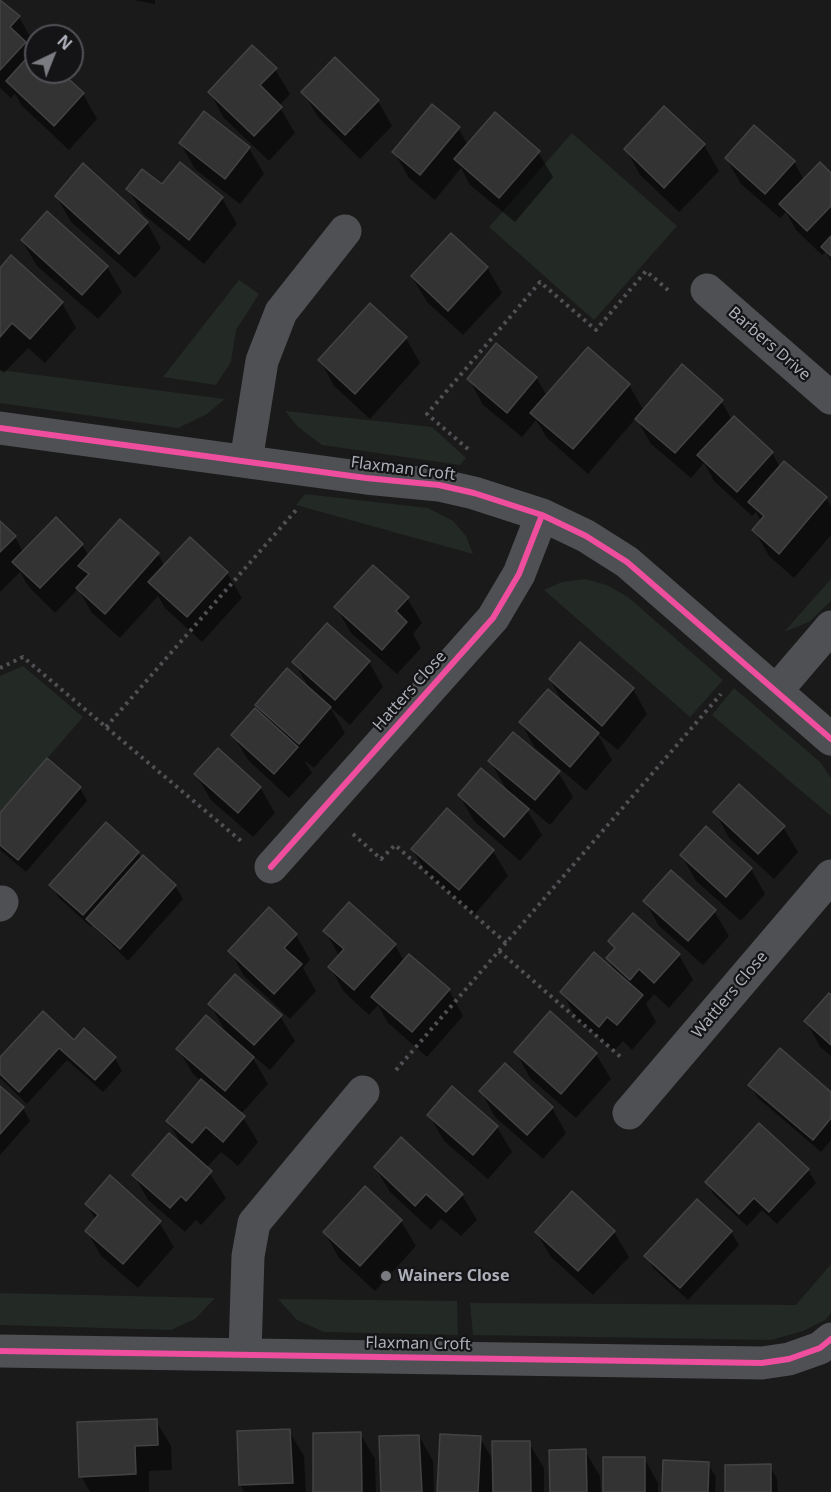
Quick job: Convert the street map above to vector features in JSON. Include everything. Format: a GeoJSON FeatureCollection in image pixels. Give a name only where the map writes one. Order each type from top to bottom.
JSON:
{"type":"FeatureCollection","features":[{"type":"Feature","properties":{"kind":"street"},"geometry":{"type":"LineString","coordinates":[[246,461],[262,361],[280,312],[345,231]]}},
{"type":"Feature","properties":{"kind":"street","name":"Barbers Drive"},"geometry":{"type":"LineString","coordinates":[[707,290],[831,398]]}},
{"type":"Feature","properties":{"kind":"street","name":"Flaxman Croft"},"geometry":{"type":"LineString","coordinates":[[0,428],[329,473],[439,485],[474,493],[542,515],[586,536],[627,562],[831,739]]}},
{"type":"Feature","properties":{"kind":"street","name":"Hatters Close"},"geometry":{"type":"LineString","coordinates":[[271,867],[493,618],[519,574],[542,515]]}},
{"type":"Feature","properties":{"kind":"street"},"geometry":{"type":"LineString","coordinates":[[777,690],[831,627]]}},
{"type":"Feature","properties":{"kind":"street","name":"Wattlers Close"},"geometry":{"type":"LineString","coordinates":[[629,1113],[831,876]]}},
{"type":"Feature","properties":{"kind":"street"},"geometry":{"type":"LineString","coordinates":[[245,1353],[248,1256],[254,1223],[363,1092]]}},
{"type":"Feature","properties":{"kind":"street","name":"Flaxman Croft"},"geometry":{"type":"LineString","coordinates":[[0,1351],[245,1353],[762,1363],[789,1359],[820,1348],[831,1339]]}},
{"type":"Feature","properties":{"kind":"path"},"geometry":{"type":"LineString","coordinates":[[474,493],[478,457],[428,414],[540,282],[596,330],[646,272],[670,292],[707,290]]}},
{"type":"Feature","properties":{"kind":"path"},"geometry":{"type":"LineString","coordinates":[[106,727],[329,473]]}},
{"type":"Feature","properties":{"kind":"path"},"geometry":{"type":"LineString","coordinates":[[0,668],[23,657],[271,867]]}},
{"type":"Feature","properties":{"kind":"path"},"geometry":{"type":"LineString","coordinates":[[363,1092],[397,1069],[747,665]]}},
{"type":"Feature","properties":{"kind":"path"},"geometry":{"type":"LineString","coordinates":[[324,808],[381,860],[394,845],[506,943]]}},
{"type":"Feature","properties":{"kind":"path"},"geometry":{"type":"LineString","coordinates":[[499,951],[654,1085]]}},
{"type":"Feature","properties":{"kind":"shaded area"},"geometry":{"type":"Polygon","coordinates":[[[572,133],[677,226],[594,320],[489,227],[572,133]]]}},
{"type":"Feature","properties":{"kind":"shaded area"},"geometry":{"type":"Polygon","coordinates":[[[239,280],[259,294],[236,330],[231,362],[216,385],[163,377],[239,280]]]}},
{"type":"Feature","properties":{"kind":"shaded area"},"geometry":{"type":"Polygon","coordinates":[[[0,370],[225,399],[207,414],[178,428],[0,403],[0,370]]]}},
{"type":"Feature","properties":{"kind":"shaded area"},"geometry":{"type":"Polygon","coordinates":[[[285,411],[432,427],[466,458],[460,465],[322,445],[298,427],[285,411]]]}},
{"type":"Feature","properties":{"kind":"shaded area"},"geometry":{"type":"Polygon","coordinates":[[[305,494],[428,508],[453,521],[466,536],[473,554],[296,505],[305,494]]]}},
{"type":"Feature","properties":{"kind":"shaded area"},"geometry":{"type":"Polygon","coordinates":[[[585,579],[607,585],[628,597],[723,680],[690,717],[544,590],[562,582],[585,579]]]}},
{"type":"Feature","properties":{"kind":"shaded area"},"geometry":{"type":"Polygon","coordinates":[[[831,579],[831,601],[809,622],[784,632],[831,579]]]}},
{"type":"Feature","properties":{"kind":"shaded area"},"geometry":{"type":"Polygon","coordinates":[[[23,666],[83,717],[0,813],[0,676],[23,666]]]}},
{"type":"Feature","properties":{"kind":"shaded area"},"geometry":{"type":"Polygon","coordinates":[[[734,688],[820,762],[831,778],[831,816],[712,715],[734,688]]]}},
{"type":"Feature","properties":{"kind":"shaded area"},"geometry":{"type":"Polygon","coordinates":[[[831,1264],[831,1313],[825,1320],[803,1331],[771,1340],[473,1335],[470,1303],[796,1305],[831,1264]]]}},
{"type":"Feature","properties":{"kind":"shaded area"},"geometry":{"type":"Polygon","coordinates":[[[0,1293],[215,1298],[195,1319],[171,1330],[0,1325],[0,1293]]]}},
{"type":"Feature","properties":{"kind":"shaded area"},"geometry":{"type":"Polygon","coordinates":[[[278,1299],[457,1301],[458,1335],[324,1332],[297,1320],[278,1299]]]}},
{"type":"Feature","properties":{"kind":"building"},"geometry":{"type":"Polygon","coordinates":[[[0,0],[20,16],[10,27],[24,40],[24,44],[0,70],[0,0]]]}},
{"type":"Feature","properties":{"kind":"building"},"geometry":{"type":"Polygon","coordinates":[[[252,45],[277,68],[260,85],[282,107],[254,136],[208,92],[252,45]]]}},
{"type":"Feature","properties":{"kind":"building"},"geometry":{"type":"Polygon","coordinates":[[[335,57],[379,100],[345,135],[301,92],[335,57]]]}},
{"type":"Feature","properties":{"kind":"building"},"geometry":{"type":"Polygon","coordinates":[[[24,61],[24,84],[74,84],[84,93],[54,126],[6,81],[24,61]]]}},
{"type":"Feature","properties":{"kind":"building"},"geometry":{"type":"Polygon","coordinates":[[[432,104],[460,127],[420,175],[392,152],[432,104]]]}},
{"type":"Feature","properties":{"kind":"building"},"geometry":{"type":"Polygon","coordinates":[[[664,106],[705,144],[664,188],[624,149],[664,106]]]}},
{"type":"Feature","properties":{"kind":"building"},"geometry":{"type":"Polygon","coordinates":[[[204,111],[250,147],[225,179],[179,143],[204,111]]]}},
{"type":"Feature","properties":{"kind":"building"},"geometry":{"type":"Polygon","coordinates":[[[495,112],[540,151],[499,198],[454,159],[495,112]]]}},
{"type":"Feature","properties":{"kind":"building"},"geometry":{"type":"Polygon","coordinates":[[[754,125],[795,161],[765,194],[725,158],[754,125]]]}},
{"type":"Feature","properties":{"kind":"building"},"geometry":{"type":"Polygon","coordinates":[[[180,162],[223,197],[189,240],[126,189],[142,169],[162,184],[180,162]]]}},
{"type":"Feature","properties":{"kind":"building"},"geometry":{"type":"Polygon","coordinates":[[[820,162],[831,173],[831,206],[807,231],[779,204],[820,162]]]}},
{"type":"Feature","properties":{"kind":"building"},"geometry":{"type":"Polygon","coordinates":[[[83,163],[148,222],[119,254],[55,196],[83,163]]]}},
{"type":"Feature","properties":{"kind":"building"},"geometry":{"type":"Polygon","coordinates":[[[47,211],[108,266],[82,295],[21,240],[47,211]]]}},
{"type":"Feature","properties":{"kind":"building"},"geometry":{"type":"Polygon","coordinates":[[[451,233],[488,267],[448,311],[411,276],[451,233]]]}},
{"type":"Feature","properties":{"kind":"building"},"geometry":{"type":"Polygon","coordinates":[[[831,236],[831,256],[821,247],[831,236]]]}},
{"type":"Feature","properties":{"kind":"building"},"geometry":{"type":"Polygon","coordinates":[[[11,255],[63,302],[30,339],[12,323],[0,337],[0,268],[11,255]]]}},
{"type":"Feature","properties":{"kind":"building"},"geometry":{"type":"Polygon","coordinates":[[[370,303],[407,337],[355,394],[318,360],[370,303]]]}},
{"type":"Feature","properties":{"kind":"building"},"geometry":{"type":"Polygon","coordinates":[[[496,343],[537,377],[507,413],[467,379],[496,343]]]}},
{"type":"Feature","properties":{"kind":"building"},"geometry":{"type":"Polygon","coordinates":[[[588,347],[630,384],[573,449],[530,413],[588,347]]]}},
{"type":"Feature","properties":{"kind":"building"},"geometry":{"type":"Polygon","coordinates":[[[682,364],[723,400],[675,453],[635,419],[682,364]]]}},
{"type":"Feature","properties":{"kind":"building"},"geometry":{"type":"Polygon","coordinates":[[[734,416],[773,452],[737,492],[697,455],[734,416]]]}},
{"type":"Feature","properties":{"kind":"building"},"geometry":{"type":"Polygon","coordinates":[[[784,461],[827,497],[779,554],[752,530],[764,516],[748,502],[784,461]]]}},
{"type":"Feature","properties":{"kind":"building"},"geometry":{"type":"Polygon","coordinates":[[[56,517],[83,544],[40,588],[12,562],[56,517]]]}},
{"type":"Feature","properties":{"kind":"building"},"geometry":{"type":"Polygon","coordinates":[[[120,519],[159,553],[105,614],[76,588],[89,574],[78,566],[120,519]]]}},
{"type":"Feature","properties":{"kind":"building"},"geometry":{"type":"Polygon","coordinates":[[[0,521],[16,536],[0,552],[0,521]]]}},
{"type":"Feature","properties":{"kind":"building"},"geometry":{"type":"Polygon","coordinates":[[[190,537],[228,572],[187,617],[148,582],[190,537]]]}},
{"type":"Feature","properties":{"kind":"building"},"geometry":{"type":"Polygon","coordinates":[[[373,565],[409,597],[396,611],[407,622],[382,650],[334,607],[373,565]]]}},
{"type":"Feature","properties":{"kind":"building"},"geometry":{"type":"Polygon","coordinates":[[[327,623],[370,661],[335,700],[292,662],[327,623]]]}},
{"type":"Feature","properties":{"kind":"building"},"geometry":{"type":"Polygon","coordinates":[[[580,642],[634,688],[602,726],[549,679],[580,642]]]}},
{"type":"Feature","properties":{"kind":"building"},"geometry":{"type":"Polygon","coordinates":[[[287,668],[331,707],[299,744],[255,705],[287,668]]]}},
{"type":"Feature","properties":{"kind":"building"},"geometry":{"type":"Polygon","coordinates":[[[548,689],[599,733],[570,767],[519,722],[548,689]]]}},
{"type":"Feature","properties":{"kind":"building"},"geometry":{"type":"Polygon","coordinates":[[[255,708],[298,747],[274,774],[231,735],[255,708]]]}},
{"type":"Feature","properties":{"kind":"building"},"geometry":{"type":"Polygon","coordinates":[[[513,732],[560,771],[535,800],[488,761],[513,732]]]}},
{"type":"Feature","properties":{"kind":"building"},"geometry":{"type":"Polygon","coordinates":[[[218,748],[261,787],[238,813],[194,774],[218,748]]]}},
{"type":"Feature","properties":{"kind":"building"},"geometry":{"type":"Polygon","coordinates":[[[47,758],[81,787],[18,860],[0,845],[0,813],[47,758]]]}},
{"type":"Feature","properties":{"kind":"building"},"geometry":{"type":"Polygon","coordinates":[[[481,768],[529,809],[504,837],[458,795],[481,768]]]}},
{"type":"Feature","properties":{"kind":"building"},"geometry":{"type":"Polygon","coordinates":[[[739,784],[785,826],[758,854],[713,812],[739,784]]]}},
{"type":"Feature","properties":{"kind":"building"},"geometry":{"type":"Polygon","coordinates":[[[447,808],[494,850],[459,890],[411,849],[447,808]]]}},
{"type":"Feature","properties":{"kind":"building"},"geometry":{"type":"Polygon","coordinates":[[[106,822],[139,852],[83,915],[49,885],[106,822]]]}},
{"type":"Feature","properties":{"kind":"building"},"geometry":{"type":"Polygon","coordinates":[[[706,826],[752,868],[726,897],[680,855],[706,826]]]}},
{"type":"Feature","properties":{"kind":"building"},"geometry":{"type":"Polygon","coordinates":[[[143,855],[176,885],[120,949],[86,919],[143,855]]]}},
{"type":"Feature","properties":{"kind":"building"},"geometry":{"type":"Polygon","coordinates":[[[671,870],[716,910],[688,941],[643,901],[671,870]]]}},
{"type":"Feature","properties":{"kind":"building"},"geometry":{"type":"Polygon","coordinates":[[[349,902],[396,944],[354,990],[328,967],[344,949],[323,931],[349,902]]]}},
{"type":"Feature","properties":{"kind":"building"},"geometry":{"type":"Polygon","coordinates":[[[269,907],[297,934],[284,948],[302,964],[274,994],[228,951],[269,907]]]}},
{"type":"Feature","properties":{"kind":"building"},"geometry":{"type":"Polygon","coordinates":[[[633,913],[680,954],[654,983],[639,969],[630,980],[606,958],[615,948],[608,941],[633,913]]]}},
{"type":"Feature","properties":{"kind":"building"},"geometry":{"type":"Polygon","coordinates":[[[594,952],[643,995],[617,1025],[607,1017],[599,1027],[560,992],[594,952]]]}},
{"type":"Feature","properties":{"kind":"building"},"geometry":{"type":"Polygon","coordinates":[[[409,954],[450,989],[412,1032],[371,997],[409,954]]]}},
{"type":"Feature","properties":{"kind":"building"},"geometry":{"type":"Polygon","coordinates":[[[235,974],[282,1015],[254,1045],[208,1004],[235,974]]]}},
{"type":"Feature","properties":{"kind":"building"},"geometry":{"type":"Polygon","coordinates":[[[829,993],[831,995],[831,1045],[804,1021],[829,993]]]}},
{"type":"Feature","properties":{"kind":"building"},"geometry":{"type":"Polygon","coordinates":[[[43,1011],[74,1040],[84,1028],[116,1057],[95,1080],[59,1048],[19,1092],[0,1074],[0,1057],[43,1011]]]}},
{"type":"Feature","properties":{"kind":"building"},"geometry":{"type":"Polygon","coordinates":[[[550,1011],[597,1053],[561,1094],[514,1052],[550,1011]]]}},
{"type":"Feature","properties":{"kind":"building"},"geometry":{"type":"Polygon","coordinates":[[[206,1015],[254,1057],[225,1091],[176,1049],[206,1015]]]}},
{"type":"Feature","properties":{"kind":"building"},"geometry":{"type":"Polygon","coordinates":[[[780,1048],[831,1092],[831,1118],[813,1140],[748,1085],[780,1048]]]}},
{"type":"Feature","properties":{"kind":"building"},"geometry":{"type":"Polygon","coordinates":[[[505,1063],[553,1107],[527,1135],[479,1091],[505,1063]]]}},
{"type":"Feature","properties":{"kind":"building"},"geometry":{"type":"Polygon","coordinates":[[[201,1079],[245,1116],[223,1142],[206,1127],[192,1143],[166,1121],[201,1079]]]}},
{"type":"Feature","properties":{"kind":"building"},"geometry":{"type":"Polygon","coordinates":[[[0,1086],[24,1107],[0,1134],[0,1086]]]}},
{"type":"Feature","properties":{"kind":"building"},"geometry":{"type":"Polygon","coordinates":[[[452,1086],[498,1126],[473,1155],[427,1115],[452,1086]]]}},
{"type":"Feature","properties":{"kind":"building"},"geometry":{"type":"Polygon","coordinates":[[[759,1123],[809,1169],[769,1212],[754,1198],[739,1214],[705,1182],[759,1123]]]}},
{"type":"Feature","properties":{"kind":"building"},"geometry":{"type":"Polygon","coordinates":[[[169,1133],[212,1171],[186,1201],[181,1196],[170,1208],[132,1175],[169,1133]]]}},
{"type":"Feature","properties":{"kind":"building"},"geometry":{"type":"Polygon","coordinates":[[[401,1137],[463,1194],[446,1212],[426,1194],[415,1206],[374,1167],[401,1137]]]}},
{"type":"Feature","properties":{"kind":"building"},"geometry":{"type":"Polygon","coordinates":[[[110,1175],[161,1221],[123,1264],[85,1231],[98,1215],[85,1204],[110,1175]]]}},
{"type":"Feature","properties":{"kind":"building"},"geometry":{"type":"Polygon","coordinates":[[[365,1186],[402,1220],[360,1266],[323,1232],[365,1186]]]}},
{"type":"Feature","properties":{"kind":"building"},"geometry":{"type":"Polygon","coordinates":[[[572,1191],[615,1231],[578,1271],[535,1232],[572,1191]]]}},
{"type":"Feature","properties":{"kind":"building"},"geometry":{"type":"Polygon","coordinates":[[[697,1199],[732,1231],[680,1288],[644,1256],[697,1199]]]}},
{"type":"Feature","properties":{"kind":"building"},"geometry":{"type":"Polygon","coordinates":[[[157,1419],[158,1445],[135,1446],[136,1474],[79,1477],[77,1422],[157,1419]]]}},
{"type":"Feature","properties":{"kind":"building"},"geometry":{"type":"Polygon","coordinates":[[[290,1429],[293,1483],[239,1485],[237,1431],[290,1429]]]}},
{"type":"Feature","properties":{"kind":"building"},"geometry":{"type":"Polygon","coordinates":[[[361,1432],[362,1492],[313,1492],[313,1433],[361,1432]]]}},
{"type":"Feature","properties":{"kind":"building"},"geometry":{"type":"Polygon","coordinates":[[[440,1434],[481,1436],[478,1492],[437,1492],[440,1434]]]}},
{"type":"Feature","properties":{"kind":"building"},"geometry":{"type":"Polygon","coordinates":[[[419,1435],[422,1492],[381,1492],[379,1436],[419,1435]]]}},
{"type":"Feature","properties":{"kind":"building"},"geometry":{"type":"Polygon","coordinates":[[[492,1441],[530,1441],[531,1492],[493,1492],[492,1441]]]}},
{"type":"Feature","properties":{"kind":"building"},"geometry":{"type":"Polygon","coordinates":[[[586,1449],[587,1492],[550,1492],[549,1450],[586,1449]]]}},
{"type":"Feature","properties":{"kind":"building"},"geometry":{"type":"Polygon","coordinates":[[[603,1457],[645,1457],[645,1492],[603,1492],[603,1457]]]}},
{"type":"Feature","properties":{"kind":"building"},"geometry":{"type":"Polygon","coordinates":[[[663,1460],[709,1462],[708,1492],[662,1492],[663,1460]]]}},
{"type":"Feature","properties":{"kind":"building"},"geometry":{"type":"Polygon","coordinates":[[[771,1464],[771,1492],[725,1492],[725,1465],[771,1464]]]}},
{"type":"Feature","properties":{"kind":"cycle path"},"geometry":{"type":"LineString","coordinates":[[0,428],[366,478],[439,485],[474,493],[542,515],[586,536],[627,562],[831,739]]}},
{"type":"Feature","properties":{"kind":"cycle path"},"geometry":{"type":"LineString","coordinates":[[271,867],[493,618],[519,574],[542,515]]}},
{"type":"Feature","properties":{"kind":"cycle path"},"geometry":{"type":"LineString","coordinates":[[0,1351],[762,1363],[789,1359],[820,1348],[831,1339]]}},
{"type":"Feature","properties":{"kind":"place","name":"Wainers Close"},"geometry":{"type":"Point","coordinates":[386,1276]}}]}
